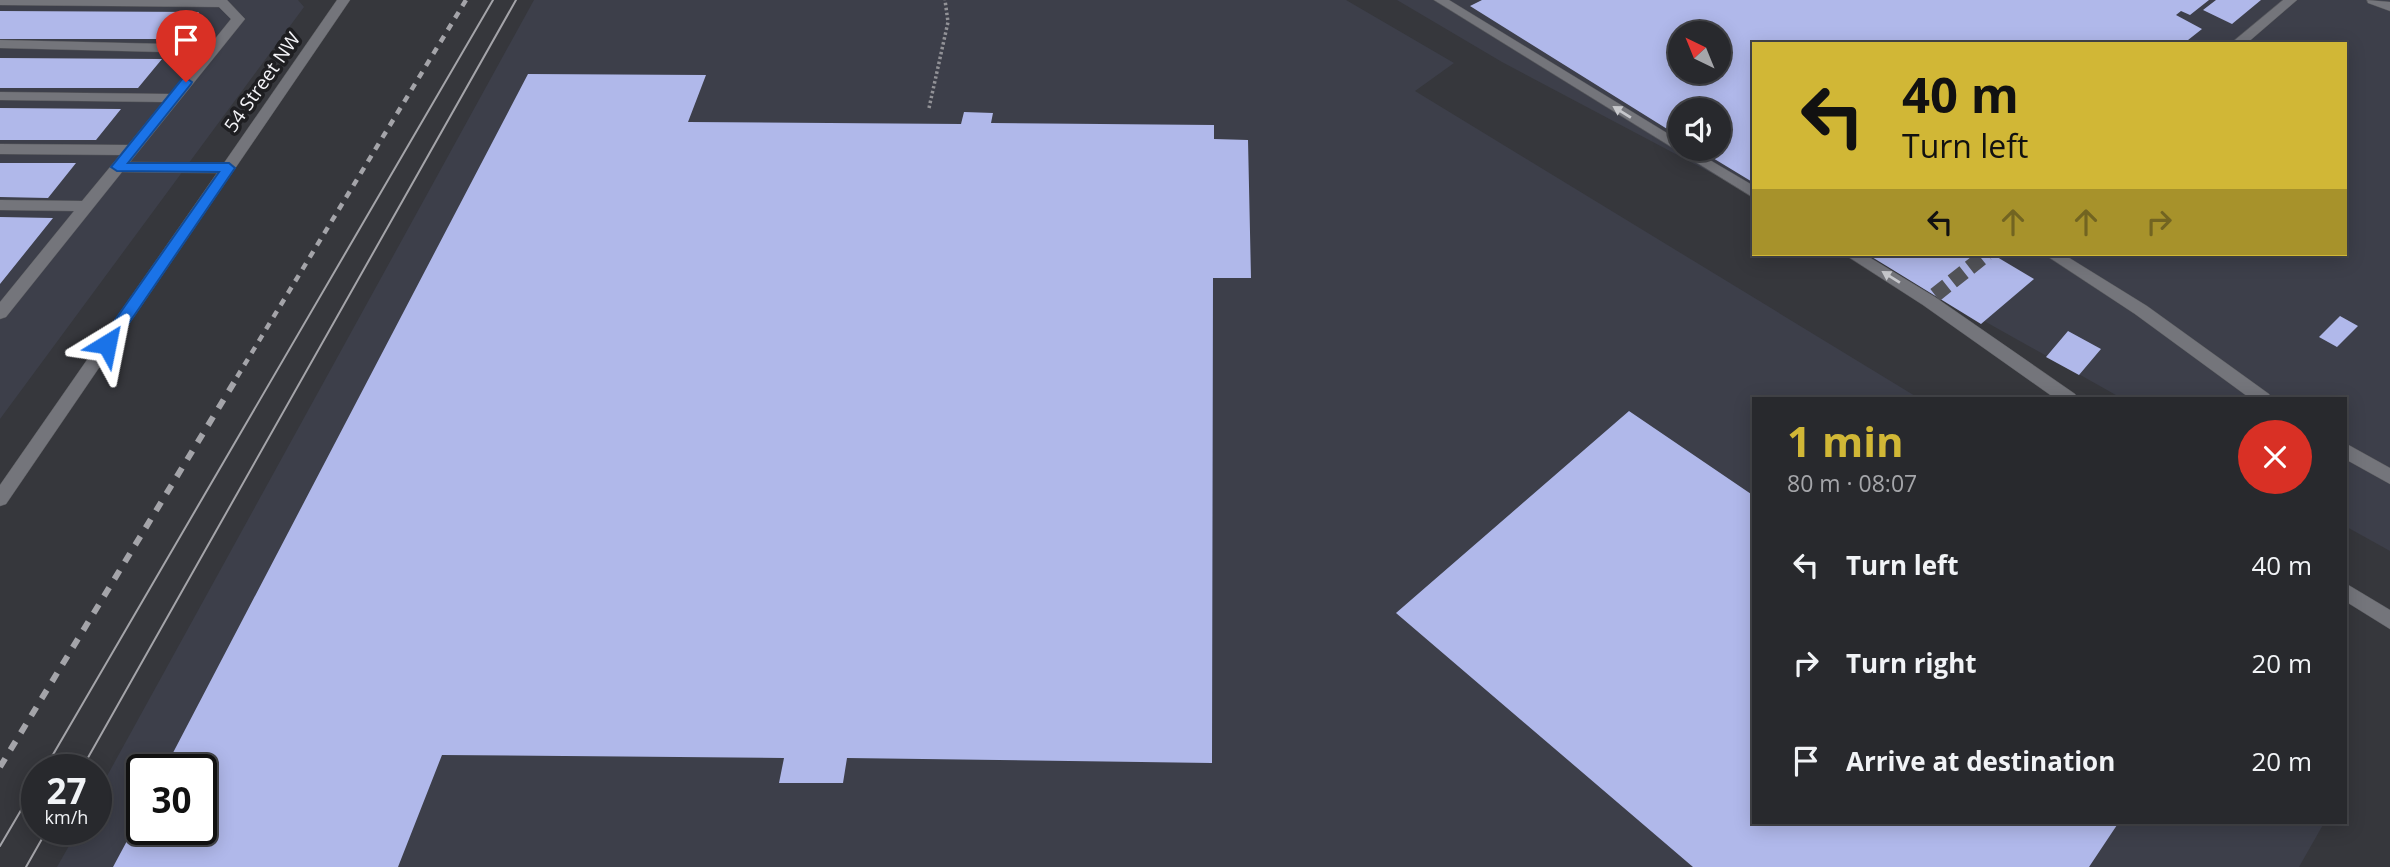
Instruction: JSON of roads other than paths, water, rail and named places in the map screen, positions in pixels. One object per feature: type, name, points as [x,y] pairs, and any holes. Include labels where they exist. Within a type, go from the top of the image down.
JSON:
[{"type":"street","name":"54 Street NW","points":[[0,499],[344,0]]},
{"type":"street","points":[[1440,0],[1668,140]]},
{"type":"street","points":[[2239,42],[2291,0]]},
{"type":"street","points":[[2373,0],[2390,7]]},
{"type":"street","points":[[0,1],[222,3],[238,19],[0,313]]},
{"type":"street","points":[[0,44],[212,49]]},
{"type":"street","points":[[0,96],[173,98]]},
{"type":"street","points":[[0,149],[131,150]]},
{"type":"street","points":[[1702,161],[1752,192]]},
{"type":"street","points":[[117,167],[229,168]]},
{"type":"street","points":[[0,205],[86,206]]},
{"type":"street","points":[[1856,256],[1932,298],[2067,397]]},
{"type":"street","points":[[2055,256],[2141,310],[2260,397]]},
{"type":"street","points":[[2347,451],[2390,477]]},
{"type":"street","points":[[2347,592],[2390,620]]},
{"type":"tunnel","points":[[1935,295],[1984,256]]},
{"type":"tram line","points":[[53,754],[493,0]]},
{"type":"tram line","points":[[90,754],[516,0]]},
{"type":"tram line","points":[[0,846],[21,810]]},
{"type":"tram line","points":[[26,867],[38,845]]},
{"type":"railway","points":[[237,377],[466,0]]},
{"type":"railway","points":[[0,767],[238,376]]}]
